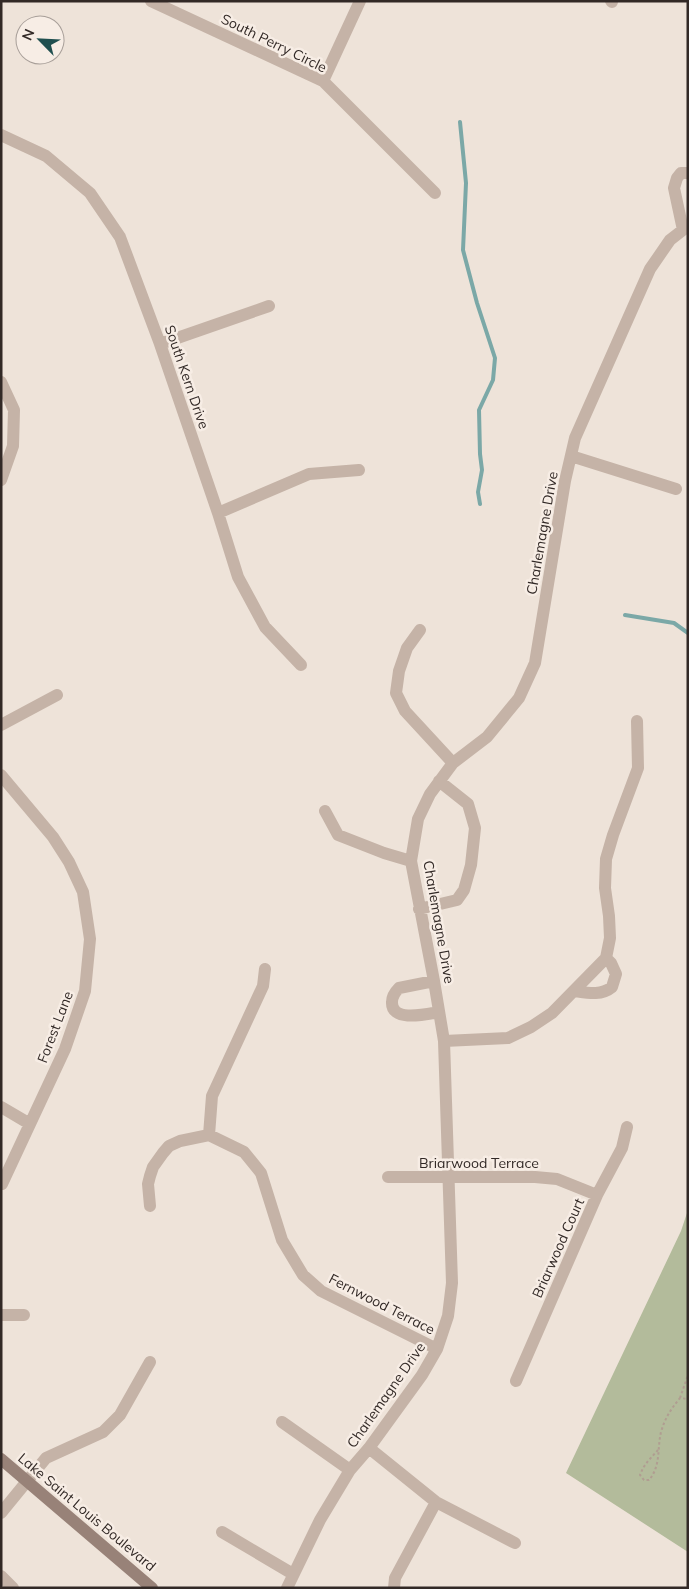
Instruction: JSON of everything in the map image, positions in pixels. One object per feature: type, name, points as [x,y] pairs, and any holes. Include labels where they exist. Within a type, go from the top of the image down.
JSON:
[{"type":"main road","name":"Lake Saint Louis Boulevard","points":[[1,1459],[28,1480],[152,1588]]},
{"type":"street","name":"South Perry Circle","points":[[151,1],[322,81],[435,193]]},
{"type":"street","points":[[322,81],[360,1]]},
{"type":"street","name":"South Kern Drive","points":[[1,135],[46,156],[90,193],[120,237],[160,344],[238,577],[265,627],[301,665]]},
{"type":"street","name":"Charlemagne Drive","points":[[287,1588],[320,1520],[350,1470],[369,1448],[422,1374],[437,1349],[448,1316],[452,1283],[444,1042],[411,861],[418,819],[439,781],[454,763],[487,738],[519,698],[535,663],[565,481],[575,438],[650,269],[670,240],[685,228],[674,188],[677,178],[681,173],[688,173]]},
{"type":"street","points":[[160,344],[269,306]]},
{"type":"street","points":[[1,382],[14,410],[13,446],[1,480]]},
{"type":"street","points":[[571,456],[676,489]]},
{"type":"street","points":[[218,513],[309,474],[360,470]]},
{"type":"street","points":[[420,630],[407,648],[399,671],[396,692],[405,711],[454,763]]},
{"type":"street","points":[[1,725],[57,695]]},
{"type":"street","points":[[444,1042],[508,1038],[531,1027],[545,1018],[575,991],[606,958],[610,938],[605,888],[606,859],[638,768],[637,721]]},
{"type":"street","name":"Forest Lane","points":[[1,775],[53,837],[69,862],[83,892],[90,939],[85,991],[65,1048],[2,1184]]},
{"type":"street","points":[[419,909],[457,900],[464,890],[471,865],[475,828],[472,812],[468,804],[439,781]]},
{"type":"street","points":[[325,812],[338,835],[384,853],[411,861]]},
{"type":"street","points":[[575,991],[601,993],[606,992],[612,987],[616,974],[606,958]]},
{"type":"street","points":[[150,1206],[148,1184],[153,1167],[163,1152],[169,1146],[180,1141],[209,1135],[212,1096],[263,986],[265,969]]},
{"type":"street","points":[[434,981],[399,988],[392,997],[392,1005],[395,1011],[401,1015],[408,1016],[439,1012]]},
{"type":"street","points":[[1,1107],[30,1124]]},
{"type":"street","name":"Briarwood Court","points":[[516,1381],[597,1195],[622,1148],[627,1127]]},
{"type":"street","name":"Fernwood Terrace","points":[[209,1135],[244,1152],[261,1173],[282,1240],[303,1275],[321,1291],[437,1349]]},
{"type":"street","name":"Briarwood Terrace","points":[[388,1177],[535,1177],[557,1180],[597,1195]]},
{"type":"street","points":[[1,1315],[24,1315]]},
{"type":"street","points":[[1,1512],[46,1458],[103,1432],[120,1415],[150,1362]]},
{"type":"street","points":[[282,1422],[350,1470]]},
{"type":"street","points":[[369,1448],[436,1502],[515,1543]]},
{"type":"street","points":[[394,1588],[395,1578],[436,1502]]},
{"type":"street","points":[[222,1532],[293,1574]]},
{"type":"street","points":[[1,1576],[13,1588]]},
{"type":"path","points":[[658,1450],[643,1468],[640,1475],[644,1480],[649,1480],[654,1474],[658,1464],[661,1432],[669,1411],[680,1398],[688,1375]]},
{"type":"path","points":[[680,1398],[688,1400]]},
{"type":"green space","points":[[688,1210],[688,1552],[566,1473],[681,1231]]},
{"type":"waterway","points":[[460,122],[466,183],[463,250],[477,303],[495,358],[493,380],[479,410],[482,470],[478,492],[480,504]]},
{"type":"waterway","points":[[625,615],[674,623],[688,633]]}]
